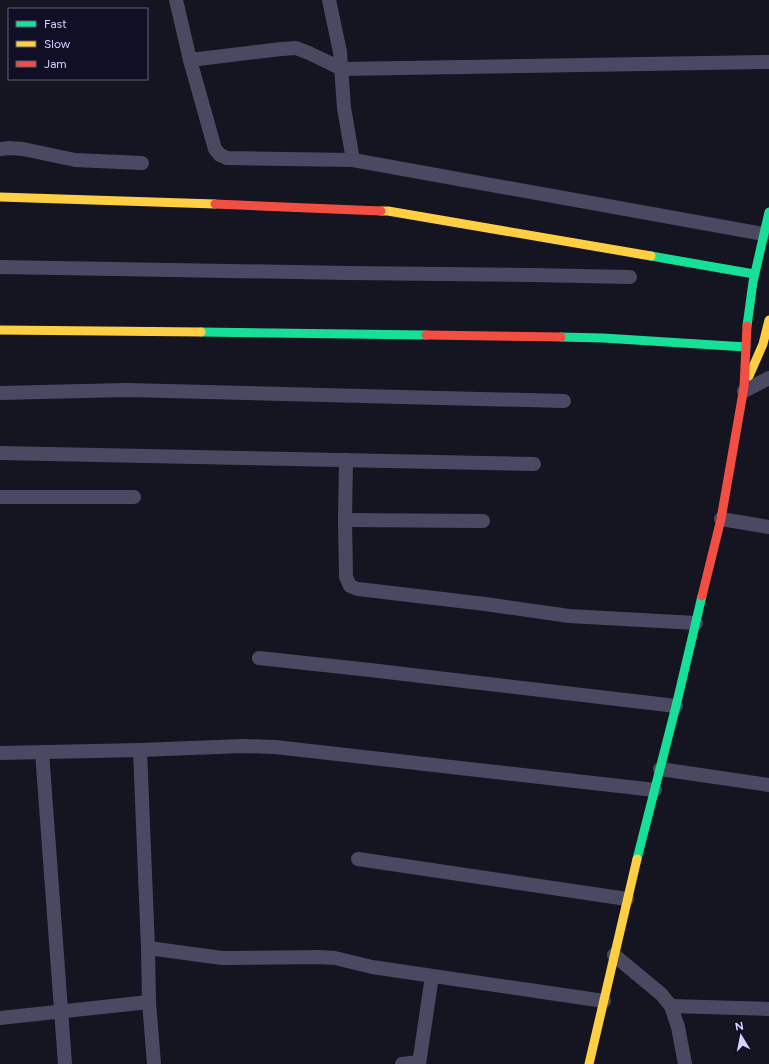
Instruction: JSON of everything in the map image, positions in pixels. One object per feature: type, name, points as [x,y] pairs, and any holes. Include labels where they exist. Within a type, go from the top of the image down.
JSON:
[{"type":"street","points":[[176,0],[190,60],[215,149],[220,155],[227,158],[353,160],[764,234]]},
{"type":"street","points":[[329,0],[340,52],[344,108],[353,160]]},
{"type":"street","points":[[190,60],[296,48],[309,52],[342,69],[769,62]]},
{"type":"street","points":[[0,150],[10,148],[23,149],[75,160],[142,163]]},
{"type":"street","points":[[0,197],[307,207],[382,211],[754,274]]},
{"type":"street","points":[[589,1064],[627,899],[676,706],[721,519],[744,389],[746,333],[754,274],[769,212]]},
{"type":"street","points":[[0,267],[630,277]]},
{"type":"street","points":[[744,389],[763,344],[769,320]]},
{"type":"street","points":[[0,330],[350,333],[603,338],[746,347]]},
{"type":"street","points":[[744,389],[769,378]]},
{"type":"street","points":[[0,393],[126,390],[564,400]]},
{"type":"street","points":[[0,452],[534,464]]},
{"type":"street","points":[[346,460],[346,577],[350,586],[358,589],[477,603],[569,616],[696,623]]},
{"type":"street","points":[[0,497],[134,497]]},
{"type":"street","points":[[721,519],[769,527]]},
{"type":"street","points":[[345,520],[483,521]]},
{"type":"street","points":[[259,658],[676,706]]},
{"type":"street","points":[[0,754],[243,746],[274,747],[655,790]]},
{"type":"street","points":[[140,750],[149,1002],[154,1064]]},
{"type":"street","points":[[42,752],[64,1064]]},
{"type":"street","points":[[660,769],[769,784]]},
{"type":"street","points":[[358,859],[627,899]]},
{"type":"street","points":[[148,948],[222,958],[327,957],[372,967],[604,1001]]},
{"type":"street","points":[[614,955],[661,994],[671,1006],[678,1027],[685,1064]]},
{"type":"street","points":[[402,1064],[419,1063],[432,976]]},
{"type":"street","points":[[0,1018],[149,1002]]},
{"type":"street","points":[[671,1006],[769,1009]]},
{"type":"traffic: fast","points":[[747,326],[753,282],[769,212]]},
{"type":"traffic: fast","points":[[651,256],[754,274]]},
{"type":"traffic: fast","points":[[201,332],[426,335]]},
{"type":"traffic: fast","points":[[561,337],[603,338],[746,347]]},
{"type":"traffic: fast","points":[[637,859],[702,596]]},
{"type":"traffic: slow","points":[[0,197],[215,204]]},
{"type":"traffic: slow","points":[[381,211],[651,256]]},
{"type":"traffic: slow","points":[[749,376],[763,344],[769,320]]},
{"type":"traffic: slow","points":[[0,330],[201,332]]},
{"type":"traffic: slow","points":[[589,1064],[637,859]]},
{"type":"traffic: jam","points":[[215,204],[381,211]]},
{"type":"traffic: jam","points":[[702,596],[721,519],[744,387],[747,326]]},
{"type":"traffic: jam","points":[[426,335],[561,337]]}]
